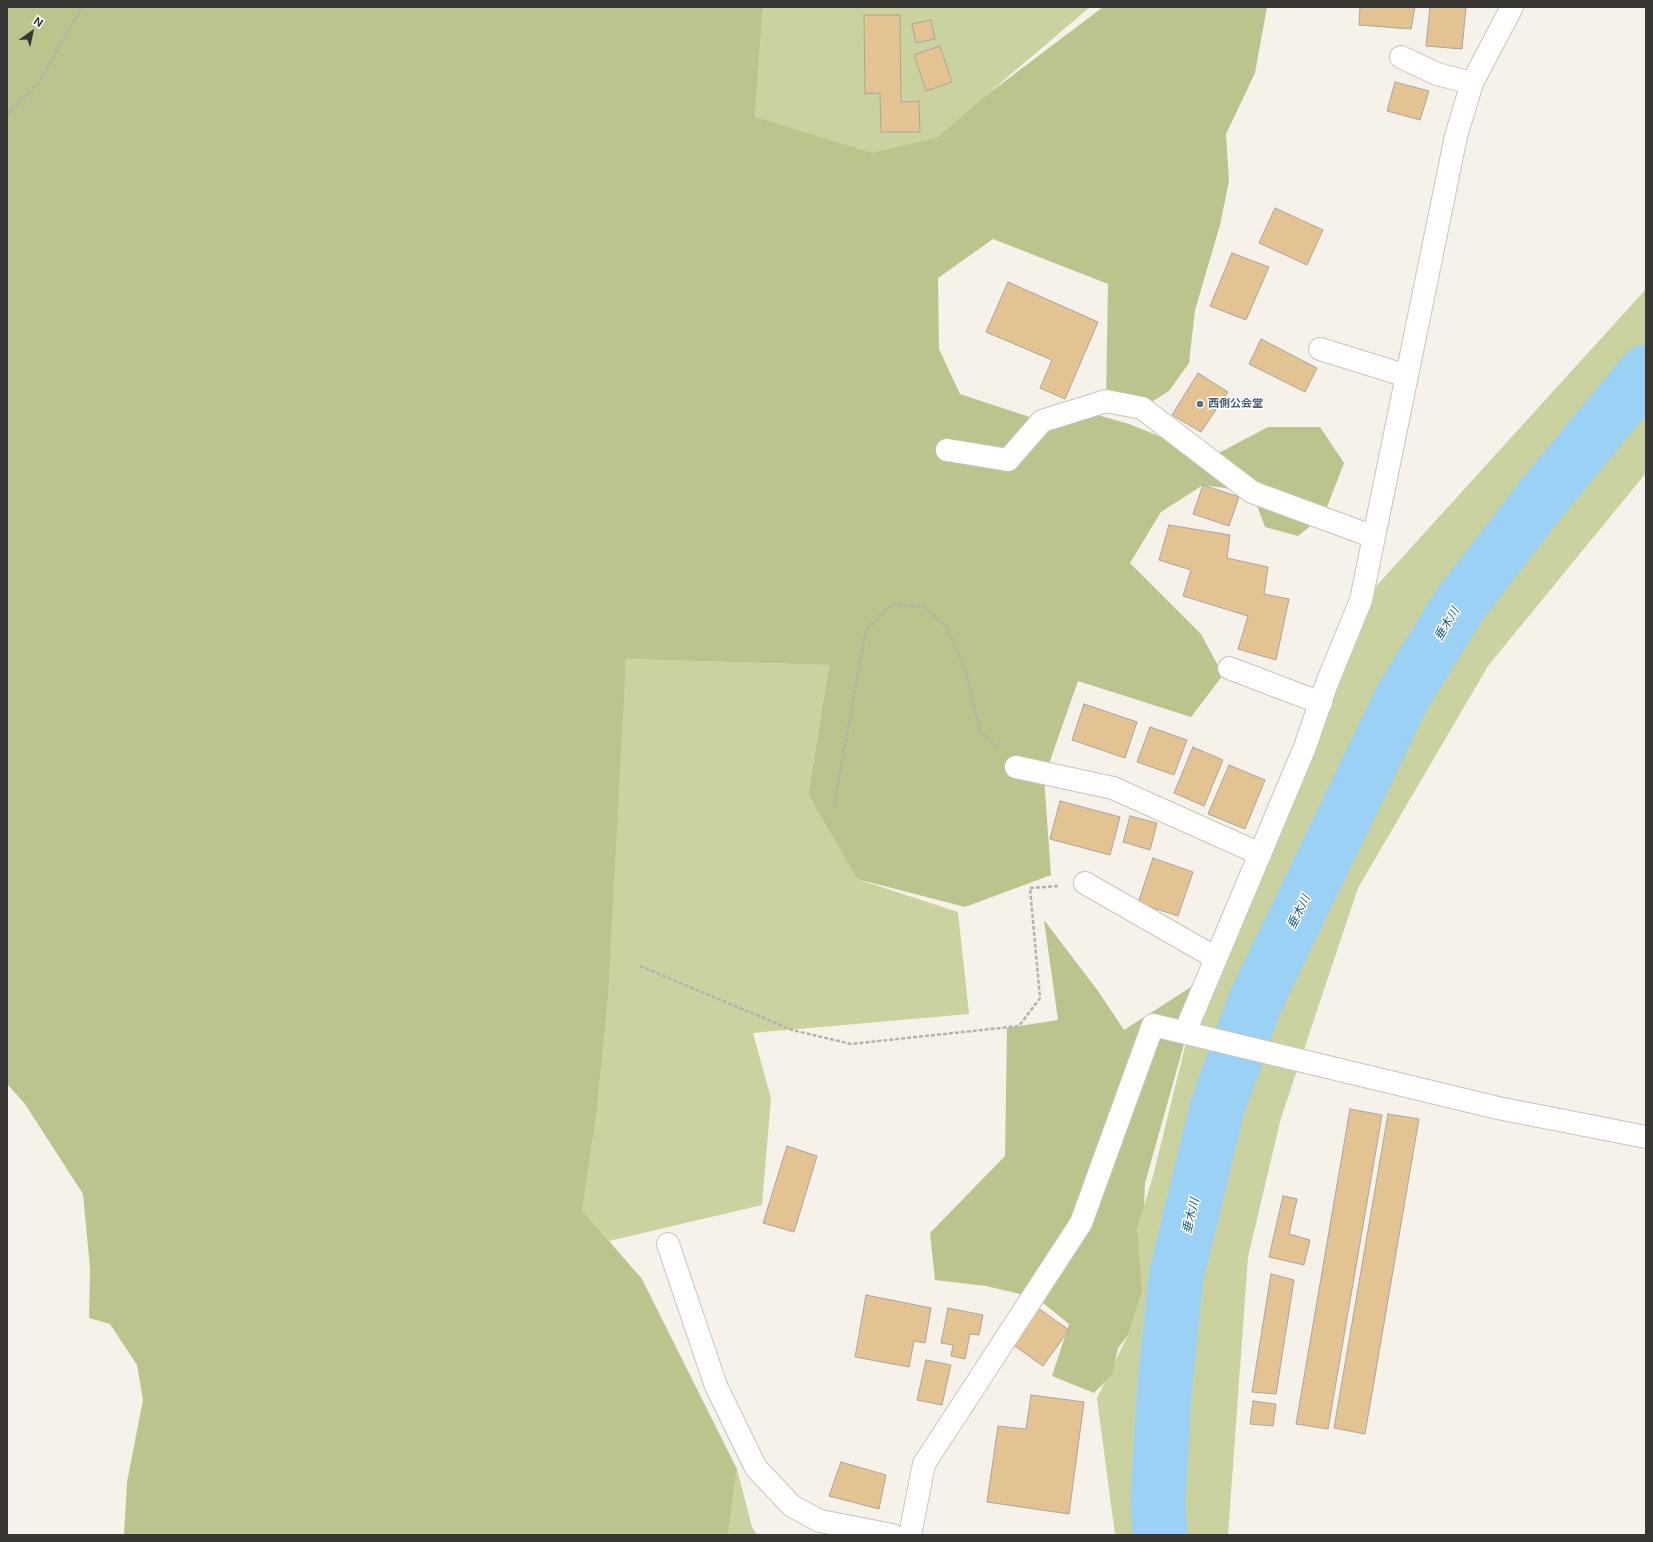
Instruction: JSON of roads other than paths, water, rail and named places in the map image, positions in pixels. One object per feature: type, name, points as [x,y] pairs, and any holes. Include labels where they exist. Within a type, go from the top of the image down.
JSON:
[{"type":"street","points":[[1185,1032],[1305,746],[1361,600],[1456,136],[1472,84],[1512,7]]},
{"type":"street","points":[[1401,57],[1437,74],[1472,84]]},
{"type":"street","points":[[1320,349],[1407,376]]},
{"type":"street","points":[[947,450],[1008,460],[1042,421],[1106,401],[1142,408],[1252,492],[1374,537]]},
{"type":"street","points":[[1229,668],[1321,703]]},
{"type":"street","points":[[1016,767],[1113,788],[1260,854]]},
{"type":"street","points":[[1085,883],[1216,958]]},
{"type":"street","points":[[910,1535],[924,1464],[1081,1223],[1153,1025],[1498,1108],[1646,1137]]},
{"type":"street","points":[[668,1244],[716,1386],[756,1468],[792,1506],[820,1521],[892,1535]]},
{"type":"waterway","name":"垂木川","points":[[1160,1535],[1158,1502],[1164,1395],[1176,1277],[1217,1108],[1255,1002],[1403,696],[1460,604],[1545,494],[1646,372]]},
{"type":"place","name":"西側公会堂","points":[[1200,404]]}]
